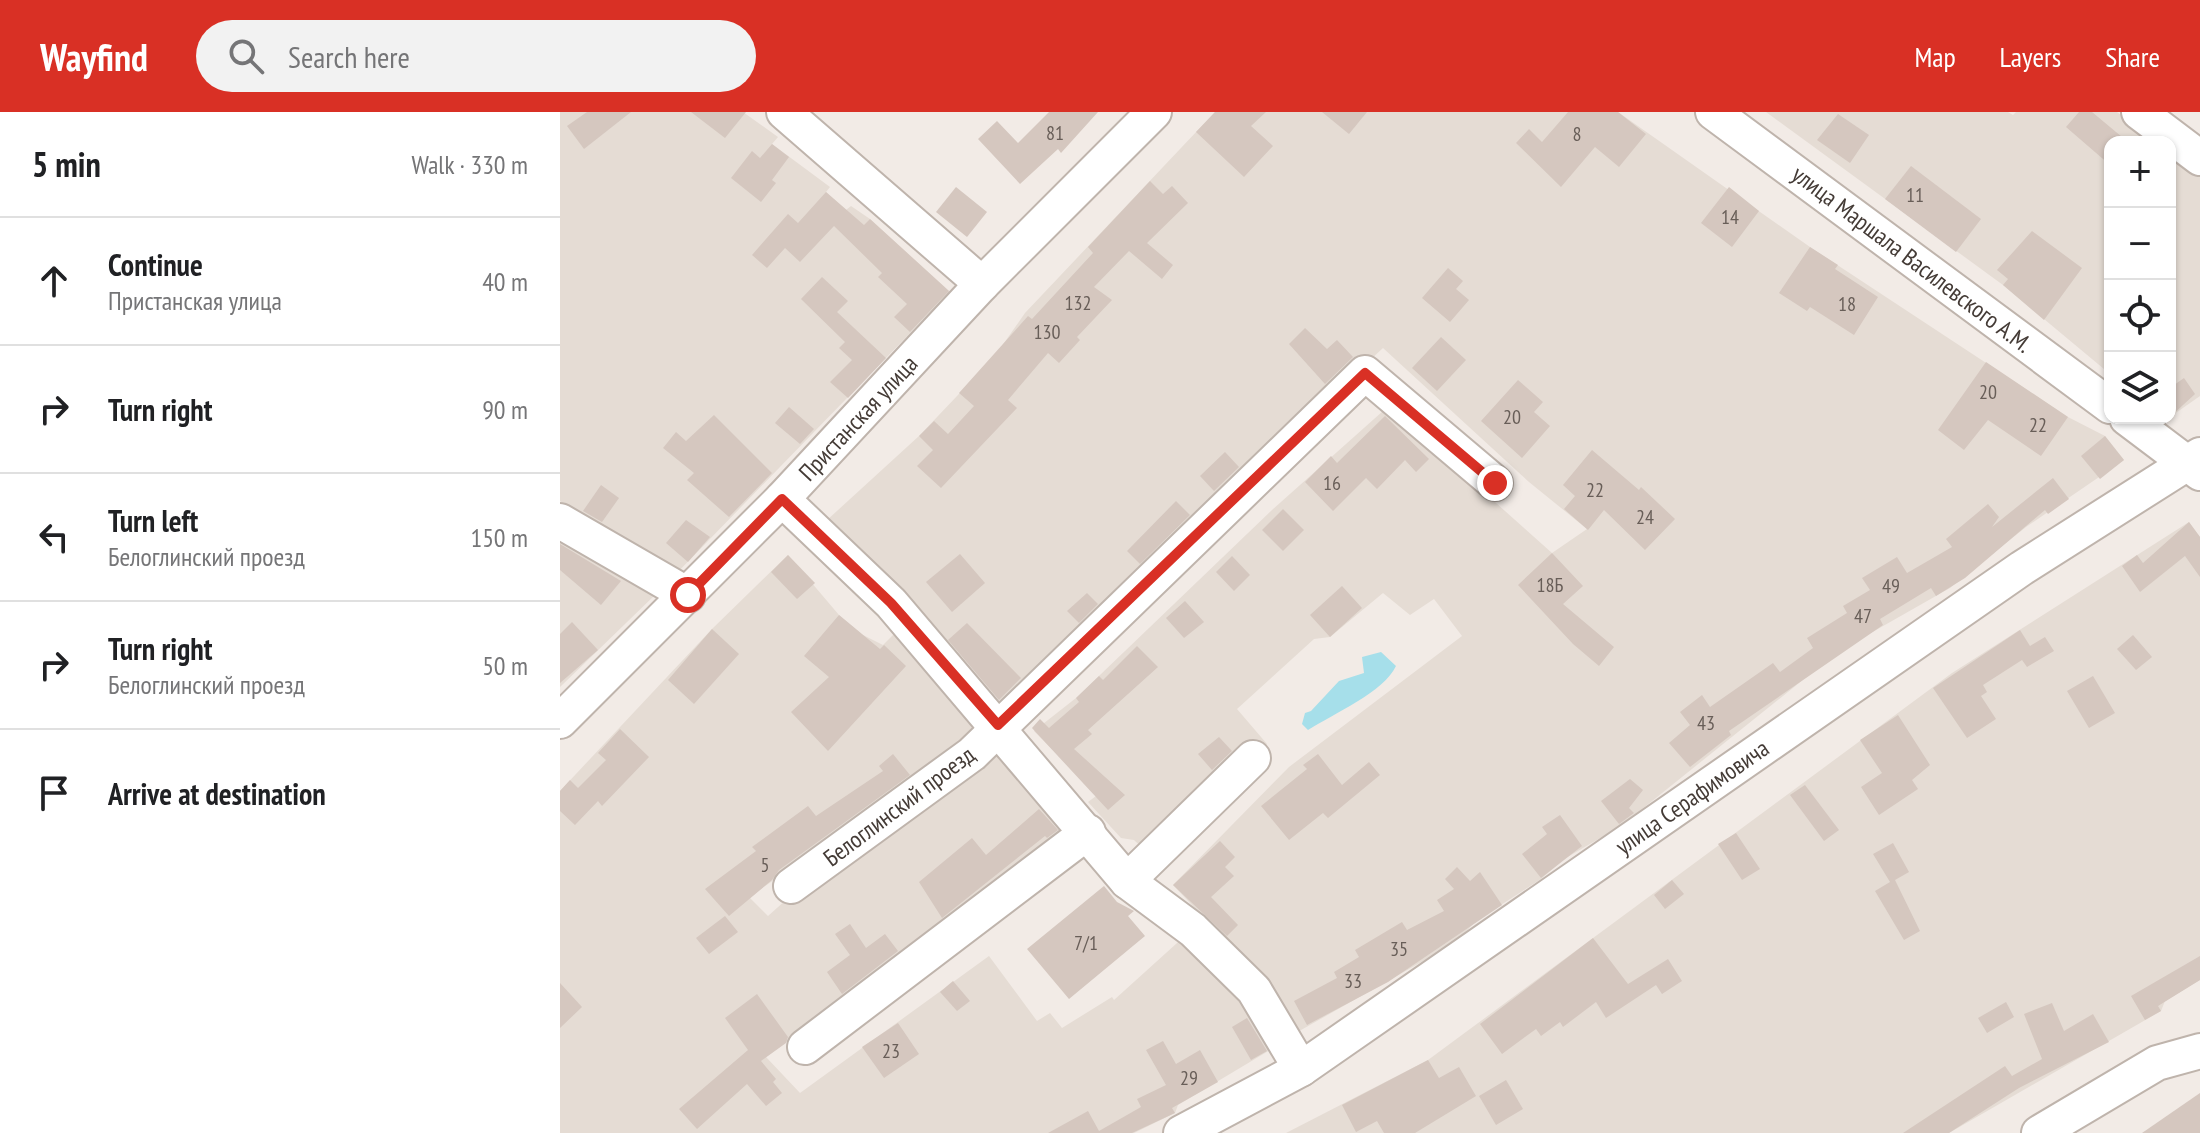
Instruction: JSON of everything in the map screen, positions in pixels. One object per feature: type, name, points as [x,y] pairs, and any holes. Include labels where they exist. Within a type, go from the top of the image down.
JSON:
[{"type":"street","points":[[784,112],[982,284]]},
{"type":"street","name":"Пристанская улица","points":[[560,721],[782,499],[982,284],[1154,112]]},
{"type":"street","name":"улица Маршала Василевского А.М.","points":[[1713,112],[2104,402]]},
{"type":"street","points":[[2139,112],[2200,158]]},
{"type":"street","name":"Белоглинский проезд","points":[[791,886],[972,754],[998,725],[1365,373],[1495,483]]},
{"type":"street","points":[[2136,424],[2196,464]]},
{"type":"street","name":"улица Серафимовича","points":[[1181,1133],[1301,1069],[2022,568],[2196,464]]},
{"type":"street","points":[[782,499],[891,603],[998,725],[1127,881],[1193,930],[1254,990],[1301,1069]]},
{"type":"street","points":[[560,521],[688,595]]},
{"type":"street","points":[[1127,881],[1253,758]]},
{"type":"street","points":[[805,1047],[1088,832]]},
{"type":"street","points":[[2039,1133],[2157,1063],[2200,1051]]},
{"type":"shaded area","points":[[560,112],[743,112],[778,137],[772,144],[830,187],[826,192],[846,210],[851,206],[870,219],[950,292],[673,577],[579,517],[560,501]]},
{"type":"shaded area","points":[[1215,112],[1618,112],[1810,247],[2068,417],[2105,436],[2124,460],[2026,527],[1950,588],[1862,638],[1804,679],[1621,826],[1564,859],[1541,879],[1476,921],[1455,943],[1294,1034],[1224,939],[1173,885],[1289,767],[1462,636],[1434,599],[1410,615],[1383,593],[1330,637],[1314,639],[1237,709],[1267,744],[1220,783],[1152,857],[1134,840],[1121,838],[1088,802],[1096,796],[1090,788],[1034,731],[1076,698],[1272,510],[1383,411],[1433,454],[1449,461],[1552,553],[1587,529],[1529,482],[1383,348],[1001,703],[826,521],[919,436],[995,356],[1025,313]]},
{"type":"shaded area","points":[[1766,112],[2008,112],[2013,115],[2016,112],[2117,112],[2148,136],[2104,136],[2104,369],[2003,285]]},
{"type":"shaded area","points":[[2176,158],[2200,175],[2200,396],[2176,413]]},
{"type":"shaded area","points":[[2189,522],[2200,537],[2200,980],[2165,1001],[2161,1011],[1949,1133],[1286,1133],[1428,1060],[1952,673]]},
{"type":"shaded area","points":[[560,533],[658,592],[560,687]]},
{"type":"shaded area","points":[[788,555],[839,615],[863,635],[883,645],[895,633],[976,730],[877,808],[750,898],[768,916],[796,891],[994,748],[1075,830],[766,1057],[800,1093],[989,956],[1037,1021],[1050,1013],[1062,1028],[1112,997],[1114,1000],[1187,934],[1251,1016],[1270,1050],[1178,1105],[1175,1113],[1134,1133],[560,1133],[560,791],[712,629]]},
{"type":"water","points":[[1381,652],[1396,666],[1381,685],[1308,730],[1302,724],[1305,713],[1311,711],[1339,681],[1364,673],[1362,657]]},
{"type":"building","points":[[587,112],[631,112],[584,149],[567,126]]},
{"type":"building","points":[[691,112],[746,112],[725,138]]},
{"type":"building","points":[[1049,112],[1098,112],[1061,153],[1058,149],[1020,184],[978,139],[997,121],[1018,143]]},
{"type":"building","points":[[1215,112],[1266,112],[1251,126],[1273,146],[1244,177],[1196,132]]},
{"type":"building","points":[[1322,112],[1367,112],[1349,134]]},
{"type":"building","points":[[1568,112],[1618,112],[1646,134],[1619,167],[1595,147],[1561,187],[1516,143],[1529,129],[1542,142]]},
{"type":"building","points":[[2079,112],[2092,112],[2121,136],[2104,136],[2104,160],[2066,127]]},
{"type":"building","points":[[1838,114],[1869,135],[1850,163],[1817,140]]},
{"type":"building","points":[[772,144],[789,157],[772,180],[776,183],[761,202],[731,178],[752,151],[760,158]]},
{"type":"building","points":[[1911,166],[1981,219],[1956,252],[1885,199]]},
{"type":"building","points":[[1150,181],[1163,194],[1172,186],[1188,203],[1147,243],[1173,265],[1162,279],[1129,251],[1094,287],[1112,300],[1077,337],[1080,340],[1059,363],[1048,353],[1008,400],[1017,408],[941,488],[917,466],[933,450],[919,436],[934,421],[948,434],[974,406],[959,393],[1028,316],[1032,319],[1093,253],[1088,247]]},
{"type":"building","points":[[956,187],[987,212],[967,237],[936,212]]},
{"type":"building","points":[[1729,187],[1759,211],[1732,247],[1701,223]]},
{"type":"building","points":[[826,192],[864,225],[870,219],[949,291],[910,332],[894,317],[907,304],[878,277],[882,273],[834,226],[800,262],[785,248],[767,268],[752,255],[788,214],[798,223]]},
{"type":"building","points":[[2032,231],[2082,268],[2044,320],[2003,285],[2008,279],[1997,270]]},
{"type":"building","points":[[1810,247],[1838,265],[1835,269],[1878,297],[1854,335],[1810,307],[1807,311],[1779,293]]},
{"type":"building","points":[[1448,268],[1463,281],[1456,289],[1469,300],[1450,322],[1422,298]]},
{"type":"building","points":[[822,277],[848,301],[837,312],[886,358],[848,398],[830,382],[852,360],[839,348],[845,342],[801,299]]},
{"type":"building","points":[[1305,328],[1327,349],[1337,340],[1353,357],[1325,384],[1289,344]]},
{"type":"building","points":[[1441,337],[1466,360],[1437,391],[1412,368]]},
{"type":"building","points":[[1986,362],[2068,417],[2041,456],[1988,420],[1964,450],[1938,430]]},
{"type":"building","points":[[2184,378],[2195,394],[2176,411],[2176,384]]},
{"type":"building","points":[[1518,380],[1543,402],[1534,412],[1550,426],[1522,458],[1481,421]]},
{"type":"building","points":[[789,407],[814,429],[800,444],[775,423]]},
{"type":"building","points":[[714,415],[772,473],[729,517],[687,480],[694,473],[663,448],[676,432],[686,441]]},
{"type":"building","points":[[1385,416],[1429,459],[1416,472],[1405,460],[1377,489],[1366,478],[1333,511],[1305,482],[1331,456],[1337,463]]},
{"type":"building","points":[[2105,436],[2124,460],[2100,479],[2081,456]]},
{"type":"building","points":[[1592,450],[1639,490],[1641,487],[1675,519],[1645,550],[1604,510],[1588,530],[1564,509],[1575,496],[1563,485]]},
{"type":"building","points":[[1225,452],[1239,467],[1214,491],[1200,476]]},
{"type":"building","points":[[2053,478],[2069,499],[2048,514],[2045,510],[1965,578],[1936,596],[1931,588],[1880,619],[1883,625],[1729,731],[1731,735],[1690,767],[1669,743],[1690,725],[1680,712],[1702,695],[1710,707],[1773,663],[1780,672],[1813,648],[1807,638],[1847,613],[1843,606],[1870,590],[1862,578],[1897,557],[1907,573],[1952,547],[1946,539],[1988,504],[1999,517],[1992,527]]},
{"type":"building","points":[[601,485],[619,498],[602,522],[583,511]]},
{"type":"building","points":[[1176,501],[1190,515],[1140,564],[1127,551]]},
{"type":"building","points":[[1283,509],[1304,530],[1283,551],[1262,530]]},
{"type":"building","points":[[686,520],[710,537],[688,562],[666,543]]},
{"type":"building","points":[[2189,522],[2200,537],[2200,577],[2185,556],[2140,592],[2122,566],[2137,555],[2143,563]]},
{"type":"building","points":[[560,544],[621,581],[601,605],[560,570]]},
{"type":"building","points":[[1552,553],[1583,586],[1563,604],[1614,647],[1599,666],[1573,644],[1518,585]]},
{"type":"building","points":[[960,554],[985,583],[952,612],[926,582]]},
{"type":"building","points":[[788,555],[815,583],[797,599],[771,572]]},
{"type":"building","points":[[1232,556],[1250,575],[1234,591],[1216,572]]},
{"type":"building","points":[[1342,586],[1362,608],[1330,637],[1310,615]]},
{"type":"building","points":[[1087,593],[1098,604],[1079,623],[1067,611]]},
{"type":"building","points":[[1185,601],[1204,622],[1184,638],[1166,618]]},
{"type":"building","points":[[839,615],[880,649],[884,645],[906,666],[828,751],[791,712],[829,677],[804,656]]},
{"type":"building","points":[[572,622],[598,650],[560,683],[560,634]]},
{"type":"building","points":[[967,623],[1021,678],[999,700],[948,640]]},
{"type":"building","points":[[712,629],[739,654],[694,704],[668,680]]},
{"type":"building","points":[[2020,630],[2030,646],[2045,637],[2054,651],[2027,667],[2022,660],[1983,685],[1987,692],[1981,696],[1996,719],[1967,738],[1933,688]]},
{"type":"building","points":[[2133,635],[2152,657],[2136,670],[2117,649]]},
{"type":"building","points":[[1137,646],[1158,667],[1088,730],[1092,734],[1074,749],[1125,795],[1108,810],[1032,728],[1040,719],[1049,728],[1079,702],[1076,698],[1099,676],[1103,680]]},
{"type":"building","points":[[2093,676],[2115,713],[2089,728],[2067,691]]},
{"type":"building","points":[[1898,715],[1930,765],[1912,780],[1918,789],[1879,815],[1861,787],[1882,773],[1860,740]]},
{"type":"building","points":[[620,729],[649,757],[602,806],[598,801],[575,825],[560,811],[560,791],[570,780],[578,788],[606,760],[598,753]]},
{"type":"building","points":[[1219,737],[1232,751],[1212,770],[1198,754]]},
{"type":"building","points":[[893,754],[910,775],[779,870],[772,880],[729,916],[705,889],[756,851],[752,847],[808,806],[816,816],[883,771],[879,766]]},
{"type":"building","points":[[1318,754],[1342,785],[1369,762],[1380,775],[1328,818],[1323,813],[1289,840],[1261,806],[1307,769],[1303,765]]},
{"type":"building","points":[[1630,779],[1643,790],[1629,808],[1634,813],[1619,824],[1601,801]]},
{"type":"building","points":[[1805,785],[1839,830],[1824,841],[1790,795]]},
{"type":"building","points":[[1039,809],[1058,830],[1047,838],[1045,836],[942,918],[919,882],[972,838],[986,855]]},
{"type":"building","points":[[1560,815],[1582,846],[1541,878],[1522,854],[1547,834],[1542,827]]},
{"type":"building","points":[[1736,833],[1760,869],[1742,880],[1718,844]]},
{"type":"building","points":[[1220,841],[1235,857],[1225,867],[1234,876],[1211,897],[1238,925],[1227,936],[1173,885]]},
{"type":"building","points":[[1893,843],[1909,872],[1895,880],[1920,931],[1904,940],[1875,891],[1890,882],[1873,854]]},
{"type":"building","points":[[1457,867],[1470,881],[1480,872],[1502,905],[1388,982],[1307,1025],[1294,1001],[1337,978],[1334,972],[1359,957],[1355,950],[1402,922],[1407,930],[1444,911],[1437,900],[1454,889],[1445,879]]},
{"type":"building","points":[[1672,880],[1684,894],[1665,909],[1654,895]]},
{"type":"building","points":[[1104,886],[1117,902],[1134,911],[1128,916],[1145,936],[1069,999],[1027,949]]},
{"type":"building","points":[[725,916],[738,932],[709,954],[696,938]]},
{"type":"building","points":[[850,924],[866,948],[885,934],[898,951],[842,994],[827,972],[850,955],[835,934]]},
{"type":"building","points":[[1593,938],[1628,984],[1668,959],[1682,981],[1662,994],[1656,985],[1606,1018],[1596,1002],[1563,1027],[1560,1022],[1541,1036],[1536,1029],[1502,1054],[1480,1024]]},
{"type":"building","points":[[2200,956],[2200,980],[2158,1006],[2161,1011],[2145,1020],[2131,996]]},
{"type":"building","points":[[953,981],[970,1001],[957,1011],[940,992]]},
{"type":"building","points":[[560,983],[582,1007],[560,1028]]},
{"type":"building","points":[[757,994],[788,1037],[786,1043],[761,1061],[776,1079],[773,1082],[782,1093],[766,1106],[747,1084],[697,1129],[679,1109],[748,1050],[725,1018]]},
{"type":"building","points":[[2006,1002],[2014,1017],[1987,1033],[1978,1018]]},
{"type":"building","points":[[2052,1003],[2064,1031],[2093,1014],[2109,1042],[2019,1088],[1949,1133],[1903,1133],[2005,1066],[2012,1076],[2042,1059],[2024,1014]]},
{"type":"building","points":[[1247,1018],[1267,1051],[1251,1060],[1232,1027]]},
{"type":"building","points":[[898,1023],[919,1054],[884,1078],[862,1047]]},
{"type":"building","points":[[1163,1041],[1176,1064],[1200,1050],[1218,1082],[1172,1108],[1175,1113],[1132,1133],[1048,1133],[1088,1111],[1099,1131],[1141,1107],[1137,1099],[1166,1085],[1146,1050]]},
{"type":"building","points":[[1428,1060],[1439,1078],[1459,1067],[1476,1096],[1415,1133],[1384,1133],[1377,1121],[1356,1132],[1342,1105]]},
{"type":"building","points":[[1506,1080],[1523,1109],[1496,1125],[1479,1096]]},
{"type":"building","points":[[2200,1093],[2200,1133],[2142,1133]]},
{"type":"route","points":[[688,595],[782,499],[891,603],[998,725],[1365,373],[1495,483]]}]
